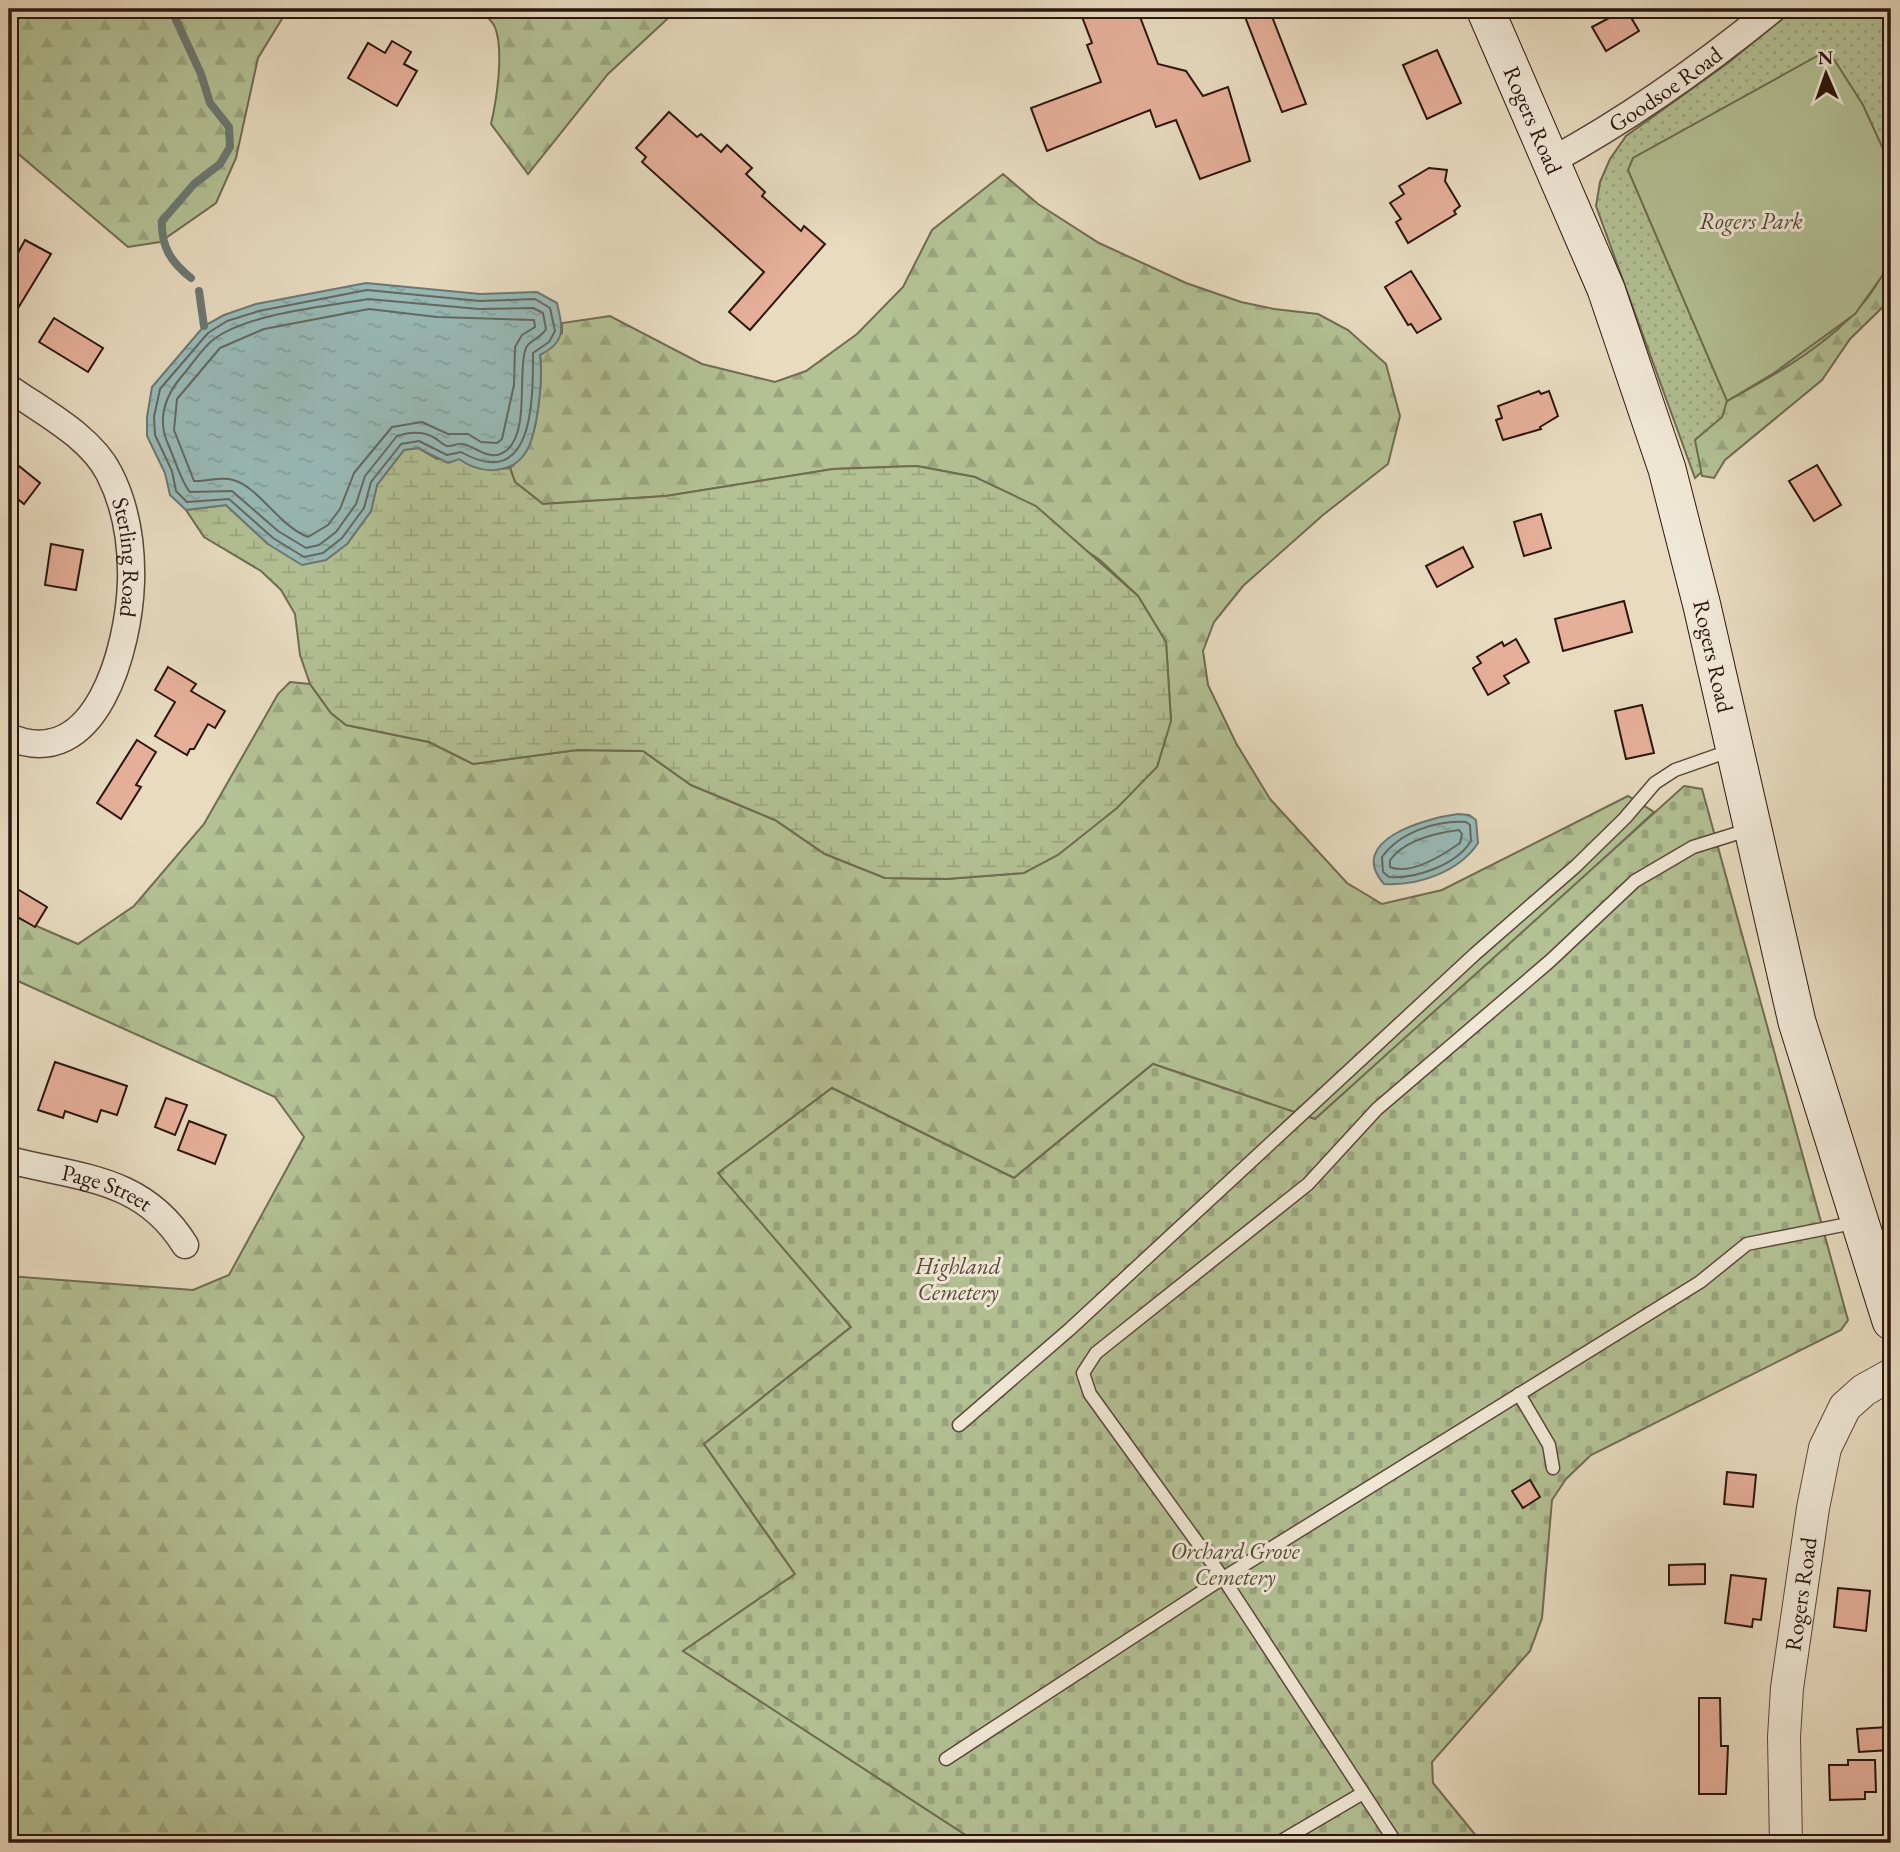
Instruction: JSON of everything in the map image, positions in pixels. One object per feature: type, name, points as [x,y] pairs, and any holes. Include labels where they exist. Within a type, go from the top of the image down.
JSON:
[{"type":"main road","name":"Rogers Road","points":[[1485,9],[1606,289],[1667,469],[1702,606],[1797,1022],[1873,1238],[1891,1321]]},
{"type":"street","name":"Goodsoe Road","points":[[1551,160],[1594,138],[1705,63],[1773,9]]},
{"type":"street","name":"Sterling Road","points":[[9,388],[96,453],[116,488],[129,541],[131,581],[127,625],[107,687],[91,716],[79,729],[57,742],[22,743],[9,737]]},
{"type":"street","name":"Page Street","points":[[9,1160],[109,1184],[138,1196],[162,1212],[184,1245]]},
{"type":"street","name":"Rogers Road","points":[[1786,1843],[1784,1737],[1787,1688],[1812,1508],[1825,1448],[1845,1407],[1864,1390],[1891,1375]]},
{"type":"lane","points":[[959,1425],[1070,1329],[1475,954],[1557,884],[1625,818],[1655,783],[1675,770],[1733,750]]},
{"type":"lane","points":[[1396,1843],[1223,1578],[1090,1394],[1083,1373],[1088,1363],[1111,1341],[1308,1184],[1377,1109],[1550,961],[1635,881],[1693,847],[1751,829]]},
{"type":"lane","points":[[946,1759],[1223,1578],[1700,1282],[1747,1244],[1873,1238]]},
{"type":"lane","points":[[1519,1394],[1549,1445],[1553,1468]]},
{"type":"lane","points":[[1278,1843],[1363,1793]]},
{"type":"green space","points":[[9,9],[288,9],[258,58],[236,158],[216,203],[160,242],[128,247],[9,146]]},
{"type":"green space","points":[[480,9],[678,9],[608,74],[528,174],[491,124],[497,88],[498,37],[495,27]]},
{"type":"green space","name":"Rogers Park","points":[[1794,9],[1891,9],[1891,274],[1838,350],[1695,478],[1596,206],[1600,182],[1610,159],[1626,136],[1728,63]]},
{"type":"green space","name":"Rogers Park","points":[[1828,50],[1863,105],[1889,162],[1889,259],[1882,276],[1855,314],[1774,373],[1727,401],[1628,170],[1633,158]]},
{"type":"green space","points":[[1003,174],[1038,204],[1099,243],[1186,283],[1241,302],[1318,314],[1348,330],[1386,364],[1400,416],[1388,464],[1323,515],[1243,586],[1214,622],[1203,651],[1208,685],[1236,743],[1270,799],[1347,883],[1382,904],[1442,890],[1628,796],[1654,812],[1502,953],[1315,1119],[1153,1064],[1014,1178],[832,1088],[719,1173],[851,1327],[704,1444],[795,1574],[684,1651],[978,1843],[9,1843],[9,1276],[193,1290],[229,1275],[304,1137],[275,1097],[9,977],[9,914],[78,944],[134,906],[204,824],[278,694],[290,682],[310,684],[331,713],[346,725],[429,742],[473,764],[577,750],[643,751],[691,785],[775,820],[825,854],[885,878],[946,879],[1024,873],[1157,767],[1171,720],[1166,642],[1138,596],[1100,560],[975,477],[917,466],[833,469],[666,496],[543,504],[515,482],[510,468],[530,444],[538,405],[540,354],[562,333],[562,323],[610,316],[702,364],[775,382],[806,371],[857,334],[903,287],[932,230]]},
{"type":"green space","points":[[1891,250],[1891,299],[1850,339],[1822,380],[1725,460],[1714,478],[1702,476],[1695,440],[1722,417],[1727,401],[1801,358],[1848,320],[1867,299],[1882,275]]},
{"type":"green space","points":[[418,448],[437,459],[459,459],[490,470],[510,468],[515,482],[543,504],[666,496],[833,469],[917,466],[975,477],[1036,506],[1138,596],[1166,642],[1171,721],[1157,767],[1117,808],[1058,855],[1024,873],[946,879],[885,878],[825,854],[775,820],[691,785],[643,751],[577,750],[473,764],[429,742],[346,725],[331,713],[310,684],[300,655],[295,614],[281,590],[261,571],[204,537],[186,510],[226,505],[268,544],[347,544],[371,511],[377,485],[404,450]]},
{"type":"green space","name":"Orchard Grove Cemetery","points":[[1684,786],[1702,789],[1848,1320],[1841,1330],[1591,1455],[1566,1479],[1552,1500],[1542,1618],[1530,1651],[1432,1762],[1433,1783],[1482,1843],[978,1843],[683,1651],[795,1574],[704,1444],[851,1327],[718,1173],[832,1088],[1014,1178],[1153,1064],[1315,1119]]},
{"type":"water","points":[[366,283],[480,294],[537,292],[557,303],[561,320],[560,334],[554,345],[540,355],[541,378],[536,422],[523,456],[510,466],[490,470],[476,468],[459,459],[448,463],[418,448],[404,450],[377,485],[371,511],[347,544],[326,560],[302,565],[268,544],[226,505],[186,510],[170,495],[165,473],[147,436],[152,387],[204,326],[224,315],[256,304]]},
{"type":"water","points":[[1458,814],[1469,815],[1476,820],[1478,843],[1470,853],[1449,869],[1424,880],[1384,884],[1375,869],[1375,855],[1382,844],[1411,826]]},
{"type":"building","points":[[1079,9],[1137,9],[1158,64],[1186,71],[1203,96],[1228,87],[1250,161],[1200,179],[1176,120],[1156,127],[1150,110],[1047,151],[1031,108],[1101,82],[1087,45],[1092,43]]},
{"type":"building","points":[[1242,9],[1269,9],[1306,104],[1282,112]]},
{"type":"building","points":[[1626,9],[1639,31],[1606,51],[1592,27]]},
{"type":"building","points":[[392,41],[411,52],[404,64],[417,71],[397,106],[348,78],[368,43],[385,53]]},
{"type":"building","points":[[1437,50],[1461,103],[1427,119],[1403,65]]},
{"type":"building","points":[[669,112],[697,137],[701,134],[721,152],[727,145],[752,168],[746,174],[765,192],[762,196],[801,231],[804,226],[825,244],[750,330],[729,312],[764,272],[642,162],[646,157],[636,148]]},
{"type":"building","points":[[1429,168],[1447,170],[1445,181],[1460,206],[1454,211],[1456,214],[1408,243],[1396,222],[1401,219],[1390,203],[1404,194],[1399,186]]},
{"type":"building","points":[[25,240],[51,254],[9,323],[9,269]]},
{"type":"building","points":[[1411,271],[1441,319],[1417,333],[1411,324],[1408,325],[1385,287]]},
{"type":"building","points":[[54,318],[103,348],[88,372],[39,342]]},
{"type":"building","points":[[1539,391],[1541,394],[1549,391],[1558,416],[1540,427],[1541,429],[1503,440],[1496,420],[1502,418],[1498,406]]},
{"type":"building","points":[[9,458],[40,483],[24,504],[9,492]]},
{"type":"building","points":[[1817,465],[1841,505],[1814,521],[1789,481]]},
{"type":"building","points":[[1541,514],[1551,548],[1524,556],[1514,522]]},
{"type":"building","points":[[51,544],[83,550],[76,590],[45,585]]},
{"type":"building","points":[[1463,547],[1473,567],[1437,587],[1426,566]]},
{"type":"building","points":[[1624,601],[1632,632],[1563,651],[1555,619]]},
{"type":"building","points":[[1516,639],[1529,662],[1504,676],[1509,683],[1488,695],[1473,668],[1481,663],[1477,657],[1502,642],[1504,646]]},
{"type":"building","points":[[168,667],[196,684],[191,691],[225,711],[215,728],[208,724],[194,749],[190,749],[187,755],[155,736],[175,702],[155,690]]},
{"type":"building","points":[[1642,705],[1654,753],[1626,759],[1615,711]]},
{"type":"building","points":[[137,740],[156,752],[136,785],[141,787],[121,819],[97,803]]},
{"type":"building","points":[[9,884],[47,907],[35,927],[9,912]]},
{"type":"building","points":[[55,1062],[127,1086],[117,1115],[101,1110],[97,1122],[65,1111],[63,1118],[38,1110]]},
{"type":"building","points":[[166,1098],[187,1105],[175,1135],[155,1127]]},
{"type":"building","points":[[189,1121],[226,1135],[215,1164],[178,1150]]},
{"type":"building","points":[[1727,1472],[1756,1475],[1753,1507],[1724,1504]]},
{"type":"building","points":[[1530,1480],[1540,1497],[1523,1508],[1512,1491]]},
{"type":"building","points":[[1705,1564],[1705,1584],[1669,1585],[1669,1565]]},
{"type":"building","points":[[1731,1575],[1766,1579],[1761,1620],[1753,1619],[1752,1627],[1725,1623]]},
{"type":"building","points":[[1838,1588],[1870,1591],[1866,1631],[1834,1627]]},
{"type":"building","points":[[1699,1698],[1720,1698],[1721,1746],[1728,1746],[1726,1794],[1699,1794]]},
{"type":"building","points":[[1888,1727],[1890,1750],[1859,1752],[1857,1729]]},
{"type":"building","points":[[1848,1760],[1875,1760],[1876,1792],[1865,1792],[1865,1799],[1830,1800],[1829,1765],[1848,1765]]},
{"type":"waterway","points":[[171,9],[201,74],[210,103],[229,127],[230,147],[220,164],[194,184],[162,221],[165,246],[178,266],[191,278]]},
{"type":"waterway","points":[[199,291],[204,326]]},
{"type":"park label","name":"Highland Cemetery","points":[[958,1279]]}]
